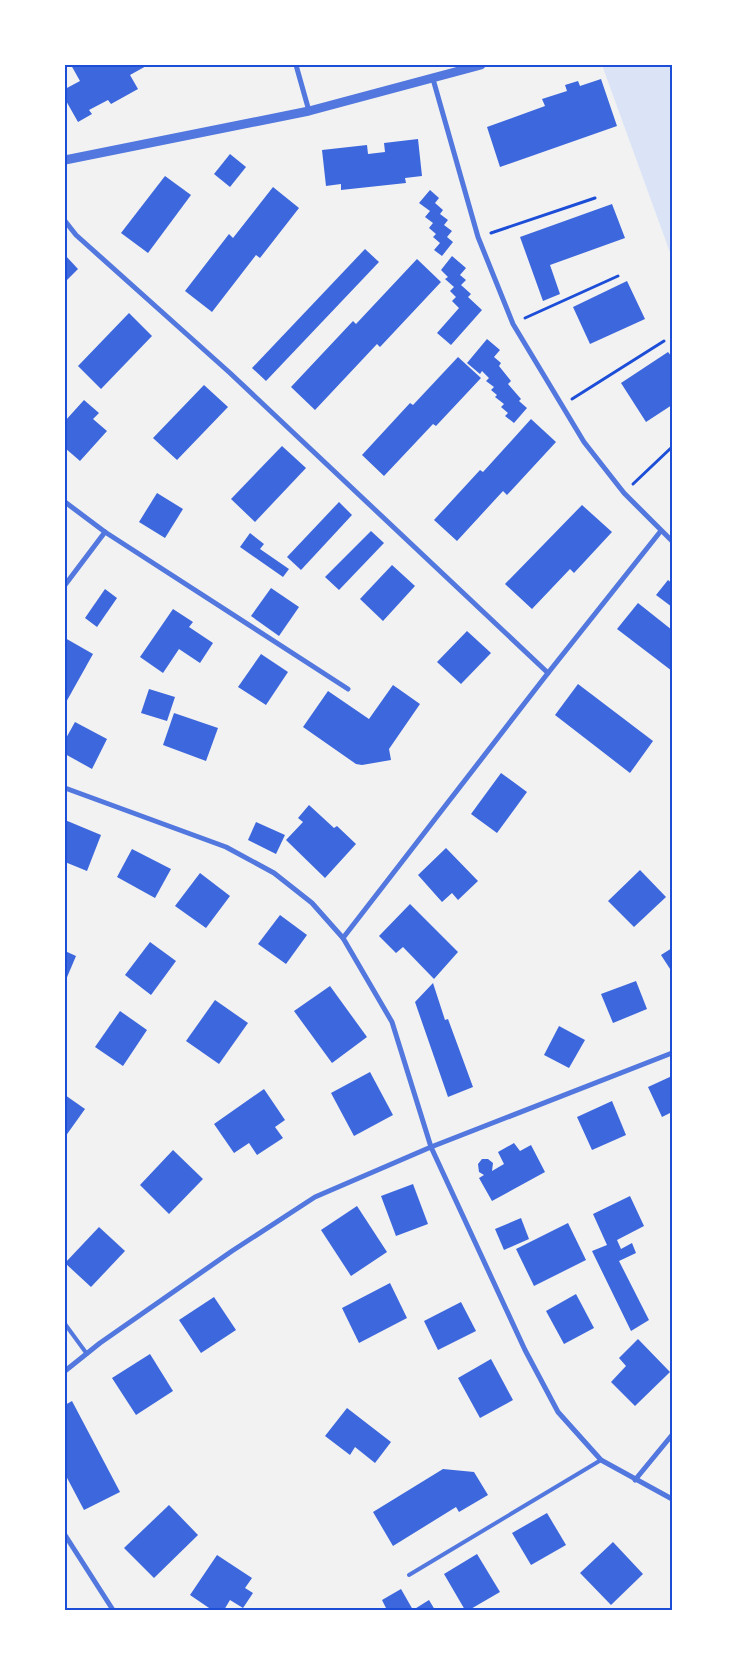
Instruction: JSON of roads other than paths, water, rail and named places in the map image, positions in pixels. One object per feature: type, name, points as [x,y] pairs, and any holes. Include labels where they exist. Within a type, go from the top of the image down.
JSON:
[{"type":"street","points":[[296,65],[309,111]]},
{"type":"street","points":[[65,160],[309,111],[481,65]]},
{"type":"street","points":[[433,79],[478,237],[513,324],[584,442],[624,493],[660,532],[672,541]]},
{"type":"street","points":[[65,221],[76,235],[230,373],[548,673]]},
{"type":"street","points":[[65,502],[105,532],[348,689]]},
{"type":"street","points":[[65,584],[105,532]]},
{"type":"street","points":[[343,938],[548,673],[660,532]]},
{"type":"street","points":[[65,788],[226,846],[274,873],[312,903],[343,938],[392,1022],[431,1147],[525,1350],[558,1412],[601,1460],[672,1499]]},
{"type":"street","points":[[65,1371],[232,1251],[315,1197],[431,1147],[672,1053]]},
{"type":"street","points":[[636,1480],[672,1435]]},
{"type":"street","points":[[65,1535],[113,1610]]},
{"type":"lane","points":[[65,1324],[87,1354]]},
{"type":"lane","points":[[410,1575],[601,1460]]}]
